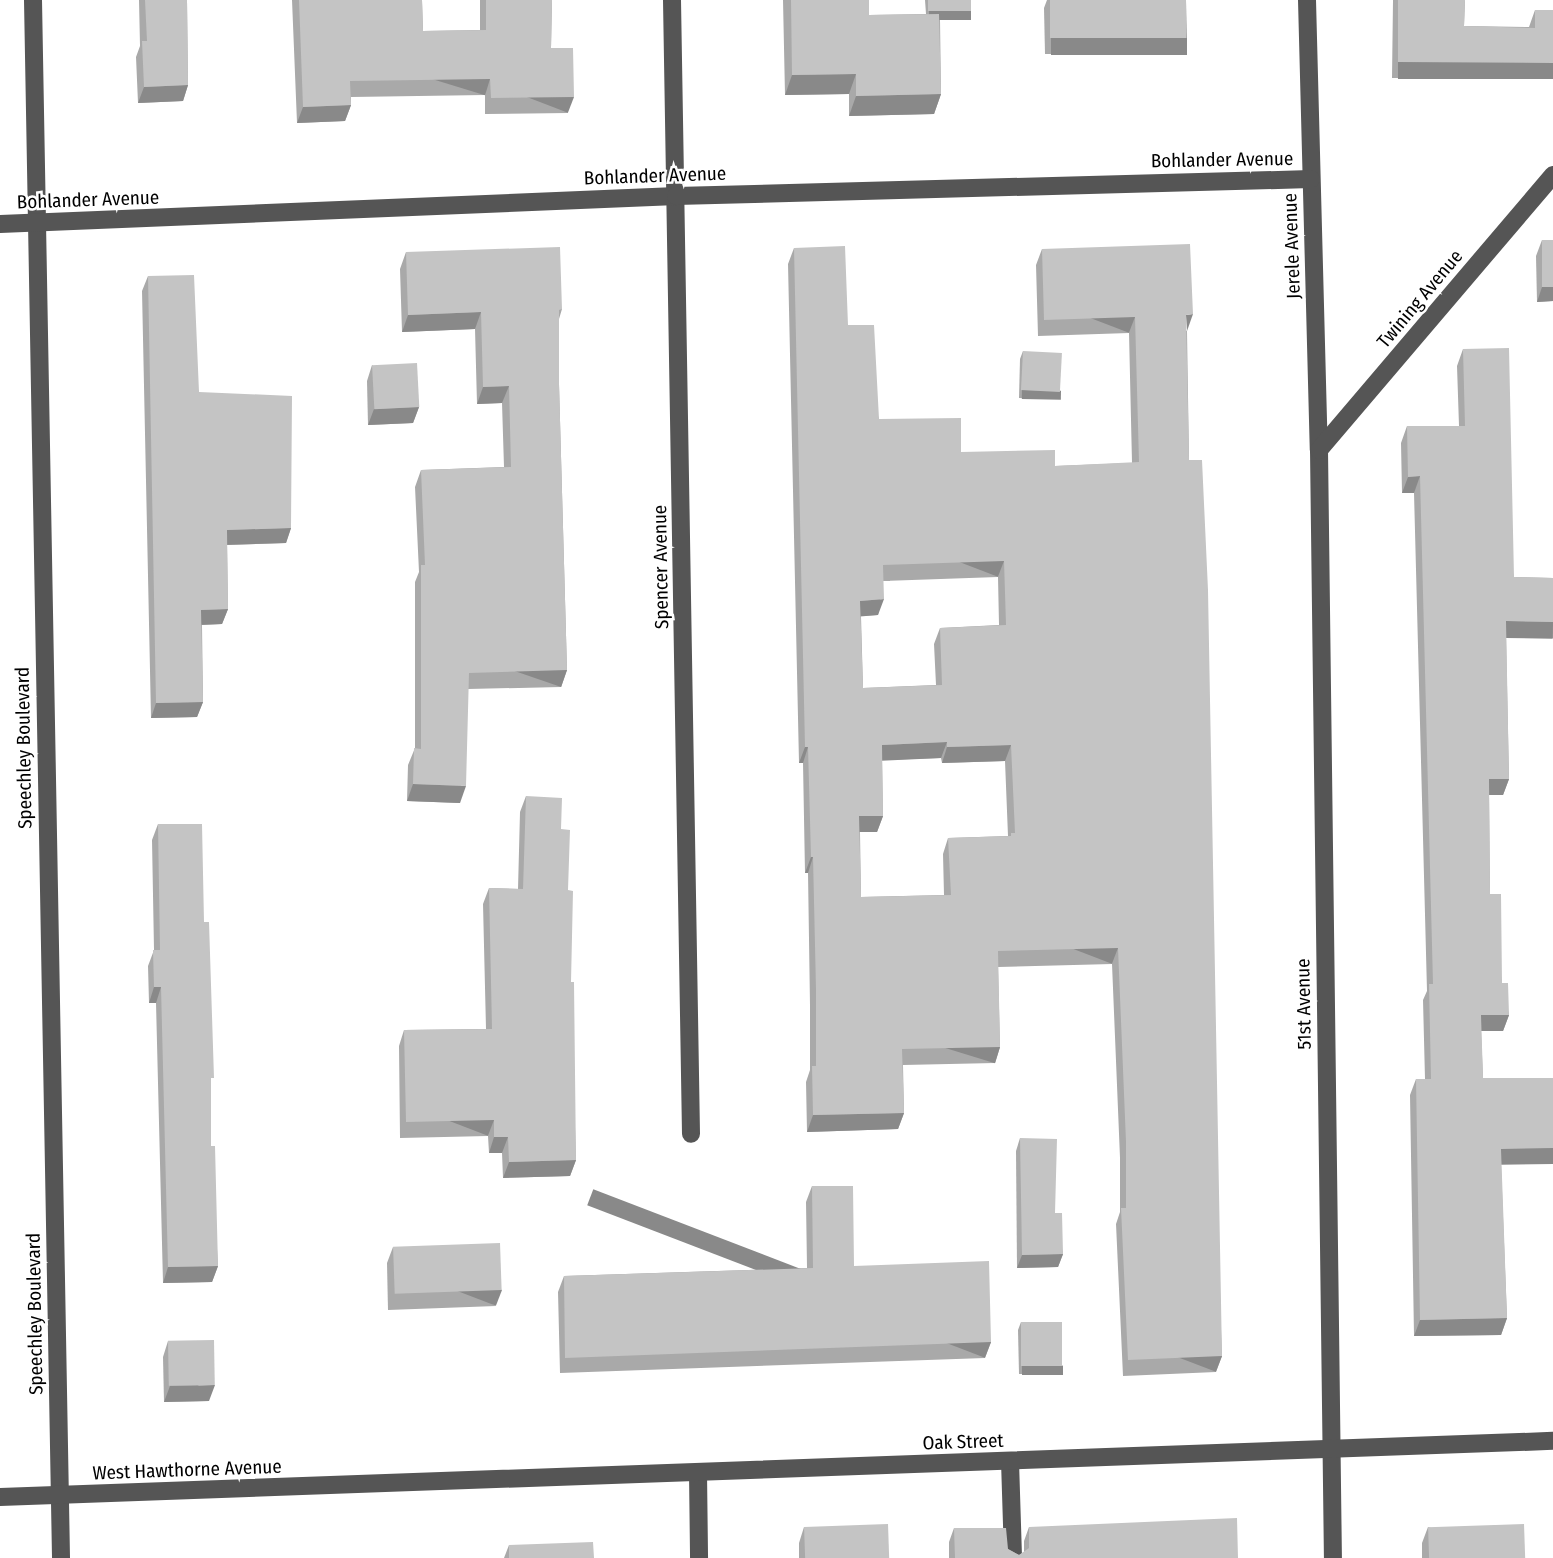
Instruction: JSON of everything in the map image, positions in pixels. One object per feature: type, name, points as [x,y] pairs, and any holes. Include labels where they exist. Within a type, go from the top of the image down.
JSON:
[{"type":"street","name":"Speechley Boulevard","points":[[33,0],[61,1558]]},
{"type":"street","name":"Spencer Avenue","points":[[672,0],[691,1134]]},
{"type":"street","name":"Jerele Avenue","points":[[1307,0],[1318,450]]},
{"type":"street","name":"Twining Avenue","points":[[1318,450],[1553,175]]},
{"type":"street","name":"Bohlander Avenue","points":[[0,224],[676,196],[1311,179]]},
{"type":"street","name":"51st Avenue","points":[[1318,450],[1333,1558]]},
{"type":"street","name":"Oak Street","points":[[374,1485],[1553,1441]]},
{"type":"street","points":[[1010,1461],[1013,1558]]},
{"type":"street","points":[[698,1472],[699,1558]]},
{"type":"street","name":"West Hawthorne Avenue","points":[[0,1497],[374,1485]]},
{"type":"building","points":[[145,0],[187,0],[188,85],[144,87],[142,41],[147,41]]},
{"type":"building","points":[[299,0],[422,0],[423,31],[486,30],[486,0],[552,0],[551,48],[573,48],[574,97],[491,98],[490,79],[350,81],[351,105],[303,107]]},
{"type":"building","points":[[791,0],[869,0],[869,15],[939,14],[941,94],[856,96],[856,74],[792,75]]},
{"type":"building","points":[[928,0],[971,0],[971,11],[928,11]]},
{"type":"building","points":[[1050,0],[1186,0],[1186,38],[1050,38]]},
{"type":"building","points":[[1398,0],[1465,0],[1464,26],[1535,28],[1535,10],[1553,10],[1553,63],[1398,62]]},
{"type":"building","points":[[1542,240],[1553,240],[1553,287],[1542,287]]},
{"type":"building","points":[[1190,244],[1193,314],[1186,315],[1189,460],[1202,460],[1208,590],[1222,1356],[1128,1360],[1121,1208],[1126,1208],[1126,1142],[1118,948],[998,951],[1000,1047],[902,1049],[904,1113],[813,1115],[812,1066],[816,1066],[816,990],[813,857],[808,747],[805,747],[794,248],[845,246],[848,325],[874,325],[879,419],[961,418],[961,452],[1055,450],[1055,466],[1139,462],[1135,317],[1044,320],[1042,249]],"holes":[[[1004,561],[1006,625],[940,628],[942,685],[863,688],[860,601],[884,599],[883,565]],[[947,742],[947,747],[1011,745],[1015,833],[1011,833],[1011,836],[948,838],[951,895],[861,897],[859,816],[883,816],[882,745]]]},
{"type":"building","points":[[560,247],[562,309],[559,310],[559,384],[567,670],[469,673],[466,786],[413,784],[414,748],[421,749],[421,565],[425,565],[421,470],[511,467],[509,386],[483,387],[481,312],[408,315],[406,252]]},
{"type":"building","points":[[194,275],[199,392],[292,396],[291,528],[227,530],[228,609],[201,610],[203,702],[156,703],[148,276]]},
{"type":"building","points":[[1509,348],[1514,577],[1553,578],[1553,622],[1506,621],[1509,779],[1489,779],[1490,894],[1501,894],[1502,983],[1508,983],[1509,1015],[1481,1015],[1483,1078],[1553,1078],[1553,1148],[1501,1149],[1507,1318],[1420,1320],[1416,1079],[1431,1079],[1429,984],[1433,984],[1420,476],[1408,477],[1407,426],[1465,426],[1463,349]]},
{"type":"building","points":[[1023,351],[1062,353],[1060,392],[1021,390]]},
{"type":"building","points":[[417,363],[419,407],[374,409],[372,365]]},
{"type":"building","points":[[526,796],[562,798],[561,829],[570,830],[568,890],[573,891],[571,982],[574,982],[576,1160],[509,1162],[508,1137],[494,1137],[494,1120],[406,1122],[404,1030],[492,1029],[489,888],[523,889]]},
{"type":"building","points":[[158,824],[202,824],[204,922],[209,922],[214,1078],[211,1078],[211,1146],[215,1146],[218,1266],[168,1267],[161,987],[154,987],[153,950],[160,950]]},
{"type":"building","points":[[1020,1138],[1057,1139],[1055,1213],[1062,1213],[1063,1254],[1022,1255]]},
{"type":"building","points":[[812,1186],[853,1186],[854,1266],[989,1261],[991,1342],[565,1358],[564,1276],[813,1268]]},
{"type":"building","points":[[500,1243],[502,1290],[395,1294],[393,1247]]},
{"type":"building","points":[[1021,1322],[1062,1322],[1062,1366],[1021,1366]]},
{"type":"building","points":[[214,1340],[215,1385],[169,1386],[168,1341]]},
{"type":"building","points":[[1237,1518],[1238,1558],[955,1558],[954,1528],[1006,1528],[1008,1549],[1019,1555],[1029,1548],[1029,1527]]},
{"type":"building","points":[[888,1524],[889,1558],[805,1558],[804,1527]]},
{"type":"building","points":[[1524,1524],[1525,1558],[1429,1558],[1428,1527]]},
{"type":"building","points":[[593,1542],[594,1558],[509,1558],[509,1545]]}]
